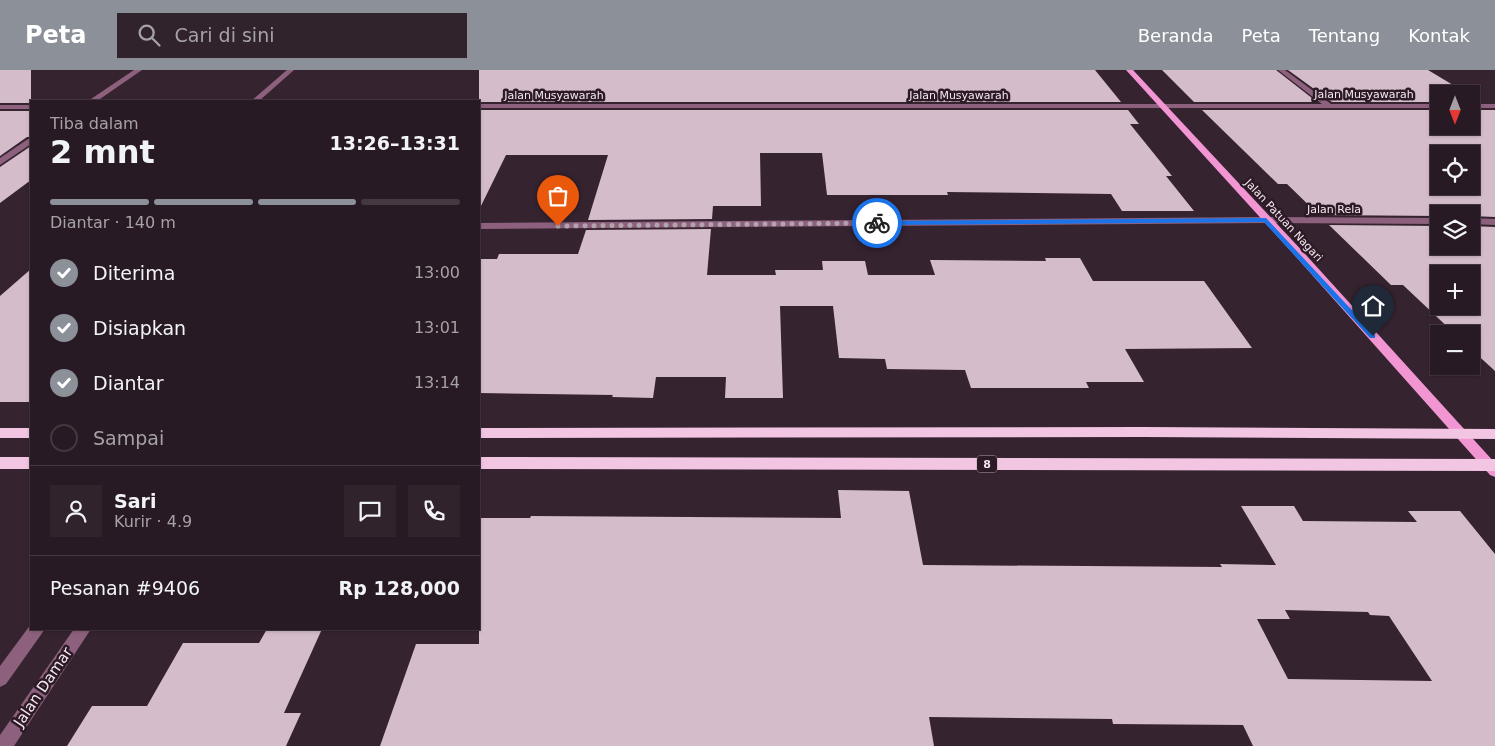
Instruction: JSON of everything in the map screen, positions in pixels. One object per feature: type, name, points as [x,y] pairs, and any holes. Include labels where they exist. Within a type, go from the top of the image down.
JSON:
[{"type":"highway","points":[[480,433],[1153,432],[1495,434]]},
{"type":"highway","points":[[0,433],[30,433]]},
{"type":"highway","points":[[0,463],[30,463]]},
{"type":"highway","name":"8","points":[[480,463],[1493,467]]},
{"type":"main road","name":"Jalan Patuan Nagari","points":[[1129,70],[1493,467]]},
{"type":"street","points":[[94,100],[139,70]]},
{"type":"street","points":[[256,100],[291,70]]},
{"type":"street","points":[[1281,70],[1328,105]]},
{"type":"street","name":"Jalan Musyawarah","points":[[480,106],[1430,106]]},
{"type":"street","points":[[1480,106],[1495,106]]},
{"type":"street","points":[[0,107],[30,107]]},
{"type":"street","points":[[0,162],[30,142]]},
{"type":"street","name":"Jalan Rela","points":[[480,226],[1266,220],[1430,221]]},
{"type":"street","points":[[1480,221],[1495,222]]},
{"type":"street","points":[[0,679],[36,630]]},
{"type":"street","name":"Jalan Damar","points":[[3,746],[82,630]]},
{"type":"building","points":[[0,70],[31,70],[30,103],[0,103]]},
{"type":"building","points":[[479,70],[1095,70],[1121,102],[480,102]]},
{"type":"building","points":[[1162,70],[1276,70],[1317,102],[1194,102]]},
{"type":"building","points":[[1288,70],[1428,70],[1453,85],[1430,85],[1430,102],[1332,102]]},
{"type":"building","points":[[480,110],[1128,110],[1139,124],[1130,124],[1172,176],[1166,176],[1194,211],[1122,211],[1111,194],[947,192],[948,195],[827,195],[822,153],[760,153],[761,206],[713,206],[712,219],[588,220],[608,155],[506,155],[480,208]]},
{"type":"building","points":[[1202,110],[1430,110],[1430,135],[1480,135],[1480,110],[1495,110],[1495,217],[1480,216],[1480,205],[1430,205],[1430,216],[1319,215],[1287,184],[1278,184]]},
{"type":"building","points":[[0,111],[30,111],[30,137],[27,137],[0,156]]},
{"type":"building","points":[[30,147],[30,181],[0,203],[0,167]]},
{"type":"building","points":[[1329,225],[1430,226],[1430,255],[1480,255],[1480,226],[1495,227],[1495,371],[1480,357],[1480,325],[1445,325],[1435,315],[1480,315],[1480,265],[1430,265],[1430,310],[1403,285],[1391,285]]},
{"type":"building","points":[[711,229],[707,275],[776,275],[775,270],[823,270],[822,261],[865,261],[868,275],[935,275],[930,260],[1046,261],[1045,258],[1080,258],[1093,281],[1204,281],[1252,348],[1125,349],[1144,382],[1086,382],[1089,388],[971,388],[965,370],[887,369],[885,359],[839,358],[833,306],[780,306],[783,398],[725,398],[726,377],[656,377],[653,398],[612,397],[613,395],[480,393],[480,259],[497,259],[499,254],[578,254],[586,230]]},
{"type":"building","points":[[30,270],[30,402],[0,402],[0,296]]},
{"type":"building","points":[[838,490],[909,491],[923,565],[1222,567],[1220,564],[1276,565],[1241,506],[1294,506],[1303,521],[1417,522],[1408,511],[1460,511],[1495,554],[1495,746],[1253,746],[1243,725],[1113,724],[1112,719],[929,717],[934,746],[380,746],[416,644],[479,644],[480,518],[530,518],[531,516],[841,518]],"holes":[[[1285,610],[1368,612],[1370,615],[1389,616],[1432,681],[1288,679],[1257,619],[1290,619]]]},
{"type":"building","points":[[266,630],[322,630],[284,713],[301,713],[286,746],[67,746],[92,706],[147,706],[183,643],[259,643]]},
{"type":"way so far","points":[[558,226],[877,223]]},
{"type":"route","points":[[877,223],[1266,220],[1373,336]]}]
